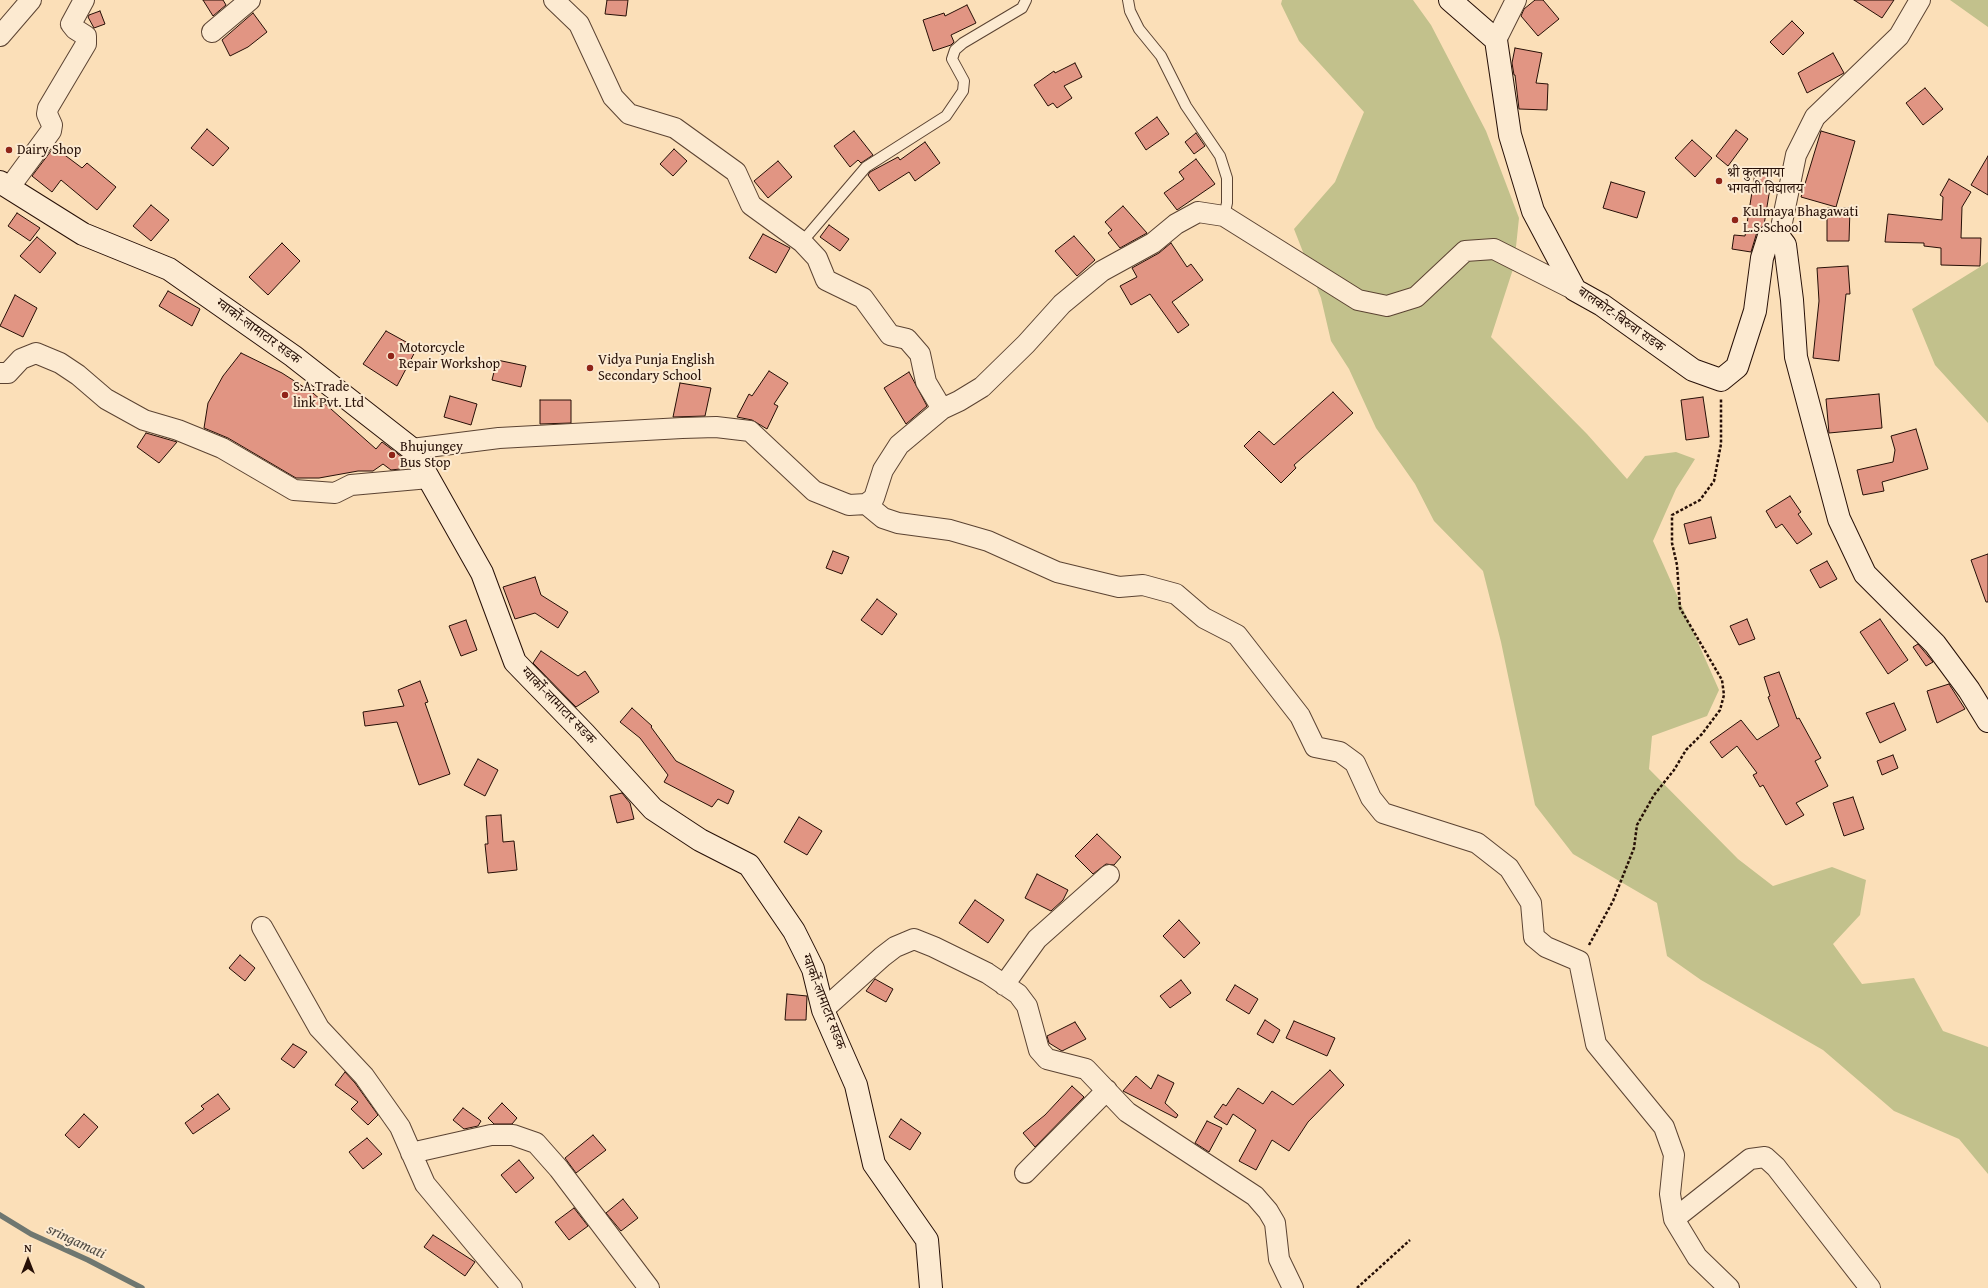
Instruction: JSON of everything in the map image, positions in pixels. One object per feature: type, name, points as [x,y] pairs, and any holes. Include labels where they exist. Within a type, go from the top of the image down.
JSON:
[{"type":"main road","points":[[1450,0],[1496,40]]},
{"type":"main road","name":"बालकोट-बिरुवा सडक","points":[[1496,40],[1510,135],[1531,204],[1575,290],[1602,305],[1693,370],[1721,380]]},
{"type":"main road","name":"ग्वार्को-लामाटार सडक","points":[[5,185],[83,234],[169,269],[292,356],[412,449],[430,478],[445,509],[482,573],[515,662],[584,733],[653,809],[700,840],[748,865],[794,931],[813,969],[823,1010],[856,1085],[874,1164],[927,1240],[931,1288]]},
{"type":"main road","points":[[1721,380],[1737,367],[1755,311],[1762,258],[1769,236],[1779,237],[1786,245],[1796,357],[1839,519],[1865,574],[1935,644],[1969,690],[1988,721]]},
{"type":"street","points":[[0,36],[31,0]]},
{"type":"street","points":[[5,185],[51,130],[52,125],[47,114],[48,108],[86,44],[86,36],[75,29],[71,24],[84,0]]},
{"type":"street","points":[[212,32],[250,0]]},
{"type":"street","points":[[1496,40],[1516,0]]},
{"type":"street","points":[[1779,237],[1796,155],[1815,117],[1899,36],[1920,0]]},
{"type":"street","points":[[563,3],[579,24],[613,97],[629,114],[675,128],[736,172],[751,205],[802,242],[817,258],[826,280],[863,298],[890,335],[907,339],[920,354],[926,382],[942,409]]},
{"type":"street","points":[[412,449],[499,438],[682,428],[716,427],[750,430],[814,491],[849,505],[866,504],[874,498],[883,470],[899,445],[942,409],[982,387],[1026,344],[1062,304],[1102,271],[1153,244],[1176,224],[1198,212],[1224,216],[1358,300],[1387,306],[1416,297],[1465,251],[1494,249],[1575,290]]},
{"type":"street","points":[[0,373],[8,373],[21,359],[36,353],[60,363],[78,375],[106,399],[144,420],[178,430],[222,448],[294,490],[335,493],[351,485],[430,478]]},
{"type":"street","points":[[866,504],[883,518],[950,530],[988,541],[1057,572],[1119,587],[1143,585],[1176,594],[1204,618],[1237,635],[1300,716],[1315,747],[1340,752],[1355,762],[1371,798],[1383,813],[1477,843],[1509,868],[1531,902],[1534,937],[1546,947],[1579,961],[1596,1044],[1664,1127],[1674,1155],[1670,1194],[1674,1219],[1697,1257],[1729,1288]]},
{"type":"street","points":[[1004,986],[1037,939],[1109,875]]},
{"type":"street","points":[[262,927],[319,1028],[364,1076],[400,1127],[425,1184],[512,1288]]},
{"type":"street","points":[[823,1010],[882,957],[896,947],[914,939],[987,973],[1004,986],[1018,994],[1028,1006],[1039,1050],[1047,1059],[1086,1069],[1127,1112],[1255,1196],[1268,1211],[1275,1223],[1279,1259],[1293,1288]]},
{"type":"street","points":[[1025,1172],[1107,1090]]},
{"type":"street","points":[[411,1153],[491,1135],[513,1135],[536,1143],[559,1169],[649,1288]]},
{"type":"street","points":[[1674,1219],[1750,1159],[1765,1157],[1776,1167],[1870,1288]]},
{"type":"lane","points":[[802,242],[866,167],[946,116],[963,90],[964,81],[952,59],[955,50],[1022,8],[1026,0]]},
{"type":"lane","points":[[1128,0],[1130,11],[1139,29],[1160,56],[1186,106],[1220,156],[1226,178],[1227,204],[1224,216]]},
{"type":"path","points":[[1579,961],[1613,901],[1634,848],[1637,826],[1654,795],[1674,770],[1686,750],[1702,734],[1720,710],[1724,695],[1722,680],[1680,608],[1677,566],[1672,543],[1672,515],[1700,500],[1714,481],[1722,425],[1720,404],[1723,393],[1721,380]]},
{"type":"path","points":[[1357,1288],[1410,1240]]},
{"type":"shaded area","points":[[1282,0],[1413,0],[1431,25],[1486,131],[1519,218],[1514,266],[1491,337],[1587,434],[1627,479],[1645,456],[1676,452],[1695,459],[1676,489],[1653,541],[1719,690],[1707,716],[1652,736],[1649,769],[1738,859],[1773,886],[1832,867],[1866,880],[1860,915],[1833,944],[1862,984],[1914,978],[1943,1031],[1988,1047],[1988,1174],[1959,1139],[1894,1111],[1823,1050],[1701,980],[1667,956],[1657,903],[1573,854],[1535,805],[1501,642],[1483,571],[1434,521],[1415,484],[1376,428],[1349,369],[1331,341],[1321,298],[1294,229],[1335,182],[1364,112],[1299,41],[1281,4]]},
{"type":"shaded area","points":[[1950,0],[1988,0],[1988,27]]},
{"type":"shaded area","points":[[1988,262],[1988,423],[1935,365],[1912,309]]},
{"type":"building","points":[[203,0],[223,0],[226,5],[213,16]]},
{"type":"building","points":[[607,0],[628,0],[626,16],[605,14]]},
{"type":"building","points":[[1535,0],[1543,0],[1559,19],[1538,36],[1521,16],[1524,9]]},
{"type":"building","points":[[1854,0],[1894,0],[1882,18]]},
{"type":"building","points":[[967,5],[976,23],[951,35],[954,42],[951,45],[933,51],[923,20],[944,13],[945,16]]},
{"type":"building","points":[[100,11],[105,24],[94,28],[88,17],[89,15]]},
{"type":"building","points":[[253,13],[267,32],[248,47],[230,56],[222,40]]},
{"type":"building","points":[[1792,21],[1804,33],[1783,55],[1770,42]]},
{"type":"building","points":[[1515,48],[1542,53],[1536,83],[1548,84],[1547,110],[1519,109],[1512,63]]},
{"type":"building","points":[[1833,53],[1844,73],[1807,93],[1798,73]]},
{"type":"building","points":[[1075,63],[1082,77],[1064,86],[1072,98],[1057,108],[1053,103],[1048,106],[1034,85],[1054,71],[1055,73]]},
{"type":"building","points":[[1925,88],[1943,109],[1923,125],[1906,103]]},
{"type":"building","points":[[1157,117],[1169,134],[1146,150],[1135,133]]},
{"type":"building","points":[[207,129],[229,148],[213,166],[191,148]]},
{"type":"building","points":[[1736,130],[1748,139],[1728,166],[1716,156]]},
{"type":"building","points":[[854,131],[873,155],[861,163],[858,160],[850,167],[834,146]]},
{"type":"building","points":[[1821,131],[1855,141],[1836,207],[1801,197]]},
{"type":"building","points":[[1196,133],[1205,146],[1194,154],[1185,142]]},
{"type":"building","points":[[1692,140],[1712,158],[1695,177],[1675,158]]},
{"type":"building","points":[[925,142],[940,163],[915,181],[909,172],[879,191],[868,175],[870,172],[898,157],[900,160]]},
{"type":"building","points":[[54,147],[82,168],[87,163],[116,187],[97,210],[61,180],[52,192],[32,176]]},
{"type":"building","points":[[674,149],[687,161],[673,176],[660,164]]},
{"type":"building","points":[[1988,156],[1988,195],[1971,185]]},
{"type":"building","points":[[1196,159],[1215,184],[1177,210],[1164,193],[1184,179],[1179,172]]},
{"type":"building","points":[[778,161],[792,177],[768,198],[754,181]]},
{"type":"building","points":[[1756,167],[1773,170],[1764,225],[1757,232],[1751,252],[1732,249],[1734,235],[1745,236]]},
{"type":"building","points":[[1949,179],[1971,192],[1962,207],[1961,238],[1981,238],[1980,266],[1941,265],[1941,248],[1924,246],[1924,243],[1885,242],[1888,214],[1942,220],[1943,197],[1940,195]]},
{"type":"building","points":[[1611,182],[1645,192],[1637,218],[1603,208]]},
{"type":"building","points":[[151,205],[169,220],[151,241],[133,226]]},
{"type":"building","points":[[1123,206],[1147,233],[1120,248],[1108,233],[1112,230],[1105,222]]},
{"type":"building","points":[[1827,208],[1850,208],[1849,241],[1827,241]]},
{"type":"building","points":[[17,213],[40,228],[30,241],[8,226]]},
{"type":"building","points":[[829,225],[849,239],[840,251],[820,237]]},
{"type":"building","points":[[763,234],[790,248],[776,273],[749,258]]},
{"type":"building","points":[[1074,236],[1095,260],[1077,276],[1055,251]]},
{"type":"building","points":[[37,237],[56,253],[40,273],[20,256]]},
{"type":"building","points":[[282,243],[300,261],[268,295],[249,277]]},
{"type":"building","points":[[1171,243],[1187,267],[1191,264],[1203,280],[1172,302],[1189,325],[1178,333],[1150,294],[1131,305],[1120,286],[1137,277],[1132,268],[1159,253]]},
{"type":"building","points":[[1848,266],[1850,294],[1846,294],[1839,361],[1813,358],[1819,301],[1817,268]]},
{"type":"building","points":[[168,291],[200,309],[192,326],[159,306]]},
{"type":"building","points":[[15,295],[37,308],[23,337],[0,326]]},
{"type":"building","name":"Motorcycle Repair Workshop","points":[[386,331],[417,348],[397,386],[363,364]]},
{"type":"building","points":[[241,353],[282,373],[313,393],[376,449],[382,442],[402,457],[405,463],[400,469],[391,470],[383,464],[373,471],[358,471],[319,478],[296,478],[228,438],[204,428],[208,403],[223,376]]},
{"type":"building","points":[[497,360],[526,366],[521,387],[492,380]]},
{"type":"building","points":[[769,371],[788,383],[774,404],[778,406],[767,429],[752,420],[737,417],[749,394],[752,396]]},
{"type":"building","points":[[909,372],[927,406],[906,424],[884,388]]},
{"type":"building","points":[[680,383],[711,388],[705,416],[673,417]]},
{"type":"building","points":[[1333,392],[1353,413],[1294,465],[1296,468],[1281,483],[1244,446],[1259,431],[1274,445]]},
{"type":"building","points":[[1879,394],[1882,428],[1829,433],[1826,399]]},
{"type":"building","points":[[450,396],[477,404],[471,425],[444,417]]},
{"type":"building","points":[[1703,397],[1709,437],[1686,440],[1681,400]]},
{"type":"building","points":[[540,400],[571,400],[571,423],[540,424]]},
{"type":"building","points":[[1916,429],[1928,469],[1882,482],[1884,491],[1863,495],[1857,470],[1893,462],[1895,450],[1891,436]]},
{"type":"building","points":[[146,433],[177,442],[159,463],[137,447]]},
{"type":"building","points":[[1790,496],[1801,512],[1798,514],[1812,534],[1797,544],[1782,524],[1776,528],[1766,511]]},
{"type":"building","points":[[1711,517],[1716,538],[1689,544],[1684,524]]},
{"type":"building","points":[[833,551],[849,557],[842,574],[826,568]]},
{"type":"building","points":[[1988,554],[1988,602],[1986,602],[1971,560]]},
{"type":"building","points":[[1827,561],[1837,579],[1820,588],[1810,570]]},
{"type":"building","points":[[535,577],[541,595],[568,612],[558,628],[535,613],[515,619],[503,587]]},
{"type":"building","points":[[877,599],[897,614],[882,635],[861,620]]},
{"type":"building","points":[[1747,619],[1755,639],[1739,645],[1730,626]]},
{"type":"building","points":[[1880,619],[1908,660],[1888,674],[1860,632]]},
{"type":"building","points":[[466,620],[477,650],[461,656],[449,626]]},
{"type":"building","points":[[1918,644],[1933,662],[1926,666],[1913,647]]},
{"type":"building","points":[[541,651],[578,676],[585,671],[599,692],[576,707],[533,663]]},
{"type":"building","points":[[1779,672],[1797,719],[1799,718],[1821,758],[1815,761],[1828,786],[1796,803],[1804,815],[1786,825],[1763,785],[1760,787],[1753,775],[1757,773],[1737,746],[1722,758],[1710,742],[1741,720],[1757,740],[1779,726],[1768,697],[1770,696],[1764,677]]},
{"type":"building","points":[[420,681],[428,702],[425,703],[450,774],[419,785],[397,722],[365,726],[363,712],[404,706],[398,690]]},
{"type":"building","points":[[1949,684],[1965,709],[1937,723],[1927,691]]},
{"type":"building","points":[[1894,703],[1906,730],[1880,743],[1866,713]]},
{"type":"building","points":[[632,708],[652,726],[651,727],[676,761],[734,791],[728,804],[718,799],[712,807],[664,782],[668,775],[640,738],[620,722]]},
{"type":"building","points":[[1893,755],[1898,768],[1882,775],[1877,761]]},
{"type":"building","points":[[478,759],[498,770],[485,796],[464,785]]},
{"type":"building","points":[[622,793],[630,803],[634,819],[617,823],[610,796]]},
{"type":"building","points":[[1853,797],[1864,829],[1844,836],[1833,803]]},
{"type":"building","points":[[501,815],[503,842],[514,841],[517,870],[488,873],[485,844],[488,844],[486,816]]},
{"type":"building","points":[[799,817],[822,831],[807,855],[784,842]]},
{"type":"building","points":[[1097,834],[1121,857],[1114,865],[1106,864],[1093,874],[1075,856]]},
{"type":"building","points":[[1037,874],[1068,890],[1063,900],[1051,911],[1025,898]]},
{"type":"building","points":[[975,900],[1004,920],[988,943],[959,923]]},
{"type":"building","points":[[1179,920],[1200,943],[1184,958],[1163,936]]},
{"type":"building","points":[[240,955],[255,968],[245,981],[229,968]]},
{"type":"building","points":[[875,979],[893,989],[886,1002],[866,991]]},
{"type":"building","points":[[1181,980],[1191,993],[1170,1008],[1160,996]]},
{"type":"building","points":[[1235,985],[1258,999],[1249,1014],[1226,1000]]},
{"type":"building","points":[[787,994],[807,996],[806,1020],[785,1020]]},
{"type":"building","points":[[1265,1020],[1280,1030],[1273,1043],[1257,1034]]},
{"type":"building","points":[[1294,1021],[1335,1038],[1327,1056],[1286,1038]]},
{"type":"building","points":[[1075,1022],[1086,1039],[1062,1051],[1049,1043],[1047,1036]]},
{"type":"building","points":[[293,1044],[307,1052],[294,1068],[281,1059]]},
{"type":"building","points":[[1330,1070],[1344,1085],[1308,1122],[1289,1151],[1272,1140],[1256,1170],[1239,1161],[1256,1130],[1233,1114],[1227,1125],[1214,1117],[1223,1104],[1226,1106],[1238,1088],[1263,1104],[1272,1091],[1293,1105]]},
{"type":"building","points":[[345,1072],[355,1083],[378,1115],[368,1125],[351,1109],[358,1102],[335,1085]]},
{"type":"building","points":[[1158,1075],[1174,1083],[1165,1103],[1178,1115],[1176,1118],[1123,1091],[1136,1076],[1151,1089]]},
{"type":"building","points":[[1072,1086],[1084,1097],[1035,1147],[1023,1133],[1045,1115]]},
{"type":"building","points":[[218,1094],[230,1109],[193,1134],[185,1123],[204,1109],[201,1106]]},
{"type":"building","points":[[502,1103],[517,1118],[512,1124],[494,1124],[488,1118]]},
{"type":"building","points":[[463,1108],[481,1121],[478,1126],[464,1129],[453,1120]]},
{"type":"building","points":[[84,1114],[98,1127],[79,1148],[65,1135]]},
{"type":"building","points":[[901,1119],[921,1133],[910,1150],[889,1137]]},
{"type":"building","points":[[1207,1121],[1222,1128],[1209,1152],[1195,1143]]},
{"type":"building","points":[[593,1135],[606,1150],[576,1173],[565,1158]]},
{"type":"building","points":[[367,1138],[382,1154],[363,1169],[349,1152]]},
{"type":"building","points":[[519,1160],[534,1178],[516,1193],[501,1175]]},
{"type":"building","points":[[623,1199],[638,1218],[621,1231],[606,1213]]},
{"type":"building","points":[[574,1208],[588,1226],[569,1240],[555,1222]]},
{"type":"building","points":[[433,1235],[475,1262],[465,1276],[424,1247]]},
{"type":"waterway","name":"sringamati","points":[[0,1215],[31,1234],[88,1260],[142,1288]]},
{"type":"place","name":"Dairy Shop","points":[[9,150]]},
{"type":"place","name":"श्री कुलमाया भगवती विद्यालय","points":[[1719,181]]},
{"type":"place","name":"Kulmaya Bhagawati L.S.School","points":[[1735,220]]},
{"type":"place","name":"Motorcycle Repair Workshop","points":[[391,356]]},
{"type":"place","name":"Vidya Punja English Secondary School","points":[[590,368]]},
{"type":"place","name":"S.A.Trade link Pvt. Ltd","points":[[285,395]]},
{"type":"place","name":"Bhujungey Bus Stop","points":[[392,455]]}]
